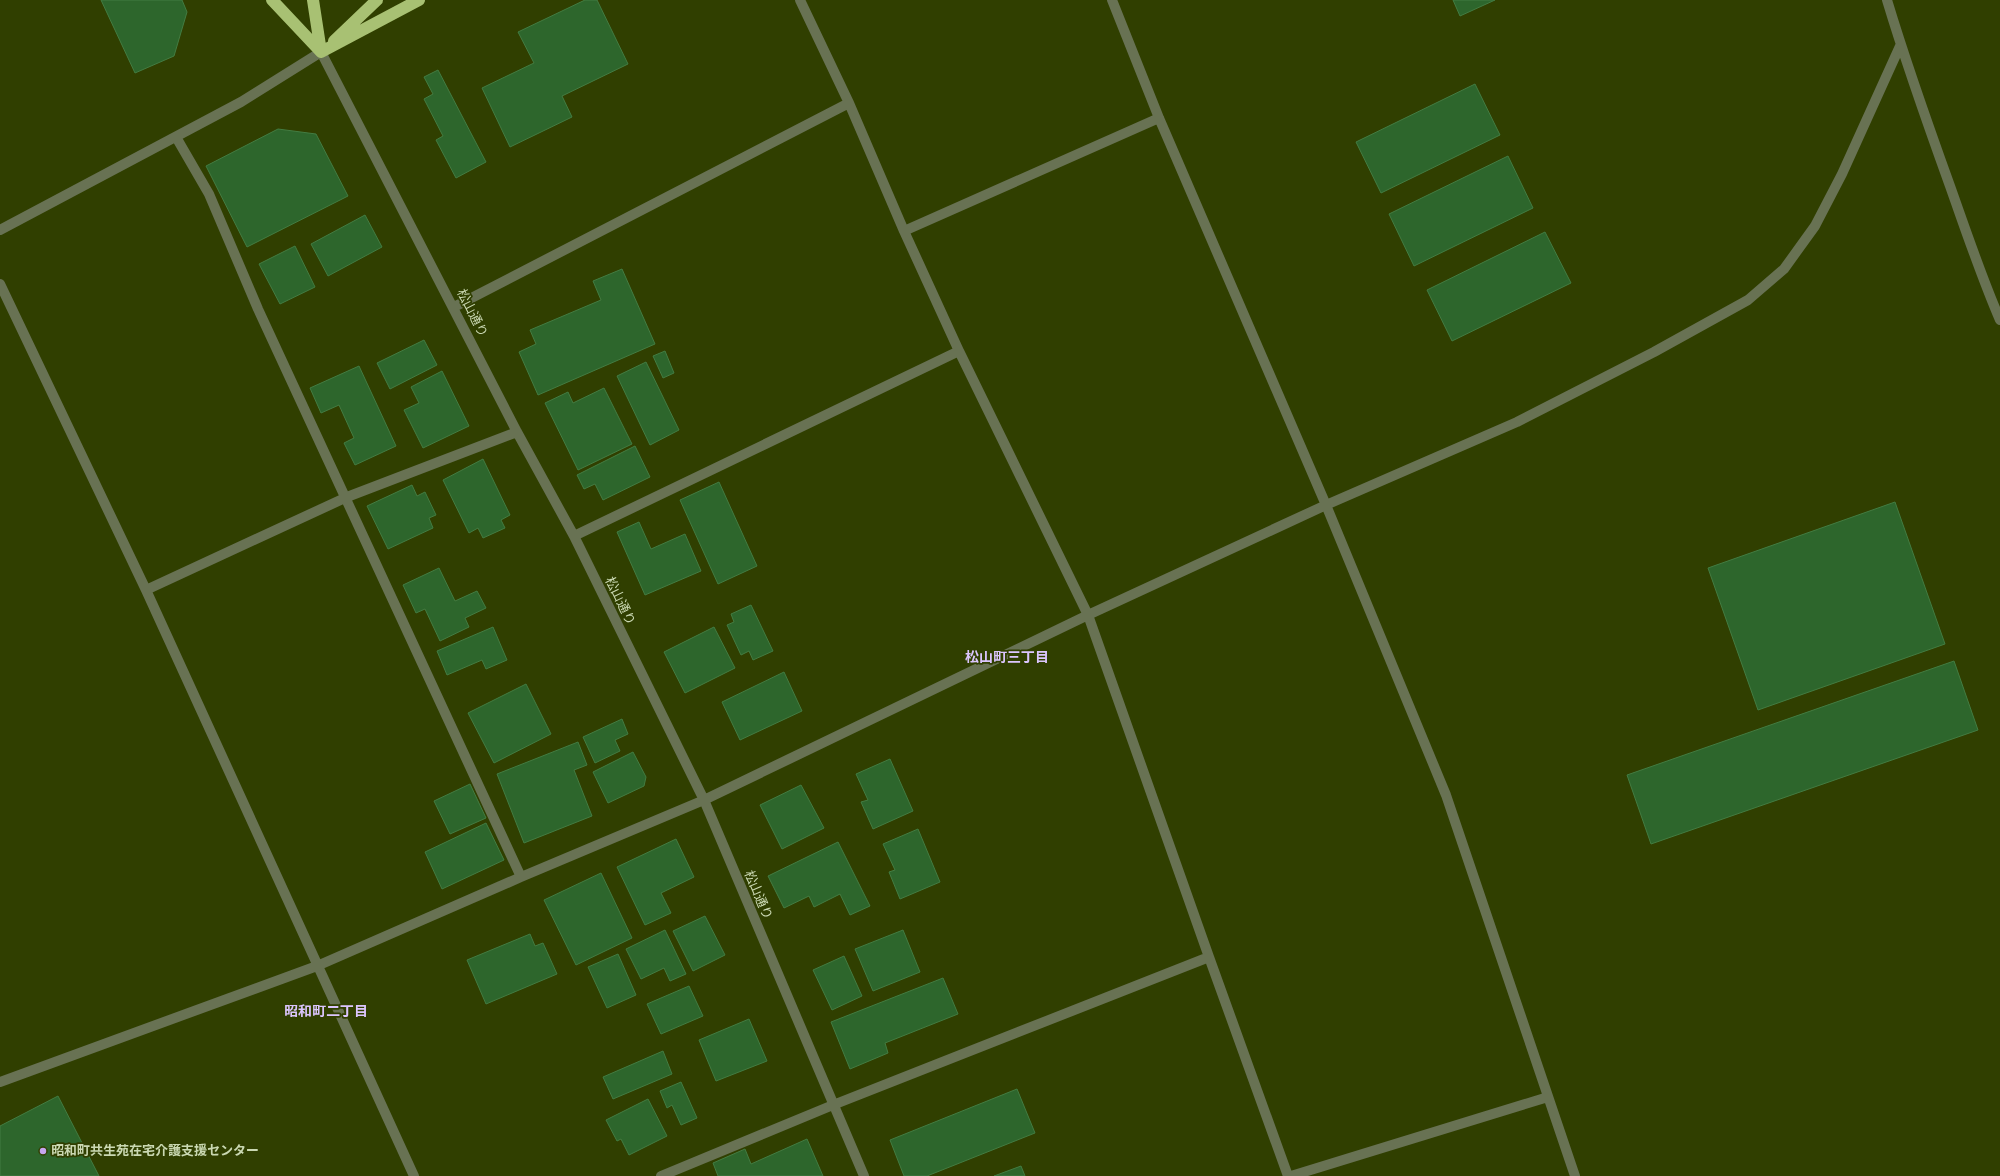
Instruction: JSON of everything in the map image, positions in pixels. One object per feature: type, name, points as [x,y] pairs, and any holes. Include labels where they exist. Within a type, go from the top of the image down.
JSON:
[{"type":"highway","points":[[272,0],[321,52]]},
{"type":"highway","points":[[313,0],[321,52]]},
{"type":"highway","points":[[321,52],[377,0]]},
{"type":"highway","points":[[321,52],[418,0]]},
{"type":"street","points":[[800,0],[849,103],[904,231],[959,351],[1088,615],[1209,957],[1290,1176],[1548,1097]]},
{"type":"street","points":[[1112,0],[1159,118],[1326,505],[1446,795],[1575,1176]]},
{"type":"street","points":[[1887,0],[1900,46],[1988,293],[2000,320]]},
{"type":"street","points":[[0,1082],[317,966],[521,877],[704,800],[1088,615],[1326,505],[1517,422],[1654,352],[1748,300],[1784,269],[1815,226],[1842,174],[1900,46]]},
{"type":"street","points":[[0,230],[241,102],[321,52]]},
{"type":"street","name":"松山通り","points":[[321,52],[454,307],[517,432],[574,536],[704,800],[864,1176]]},
{"type":"street","points":[[454,307],[849,103]]},
{"type":"street","points":[[904,231],[1159,118]]},
{"type":"street","points":[[176,137],[209,194],[258,309],[521,877]]},
{"type":"street","points":[[0,284],[146,590],[414,1176]]},
{"type":"street","points":[[574,536],[959,351]]},
{"type":"street","points":[[146,590],[346,498],[517,432]]},
{"type":"street","points":[[661,1176],[833,1105],[1209,957]]},
{"type":"building","points":[[101,0],[182,0],[187,12],[174,56],[135,73]]},
{"type":"building","points":[[585,0],[597,0],[628,64],[562,96],[572,117],[510,147],[482,88],[534,63],[518,32]]},
{"type":"building","points":[[1453,0],[1495,0],[1460,16]]},
{"type":"building","points":[[438,70],[486,162],[456,178],[436,140],[443,136],[424,99],[433,94],[424,77]]},
{"type":"building","points":[[1475,84],[1500,135],[1381,193],[1356,142]]},
{"type":"building","points":[[278,129],[316,134],[348,196],[247,247],[206,166]]},
{"type":"building","points":[[1508,156],[1533,208],[1414,266],[1389,214]]},
{"type":"building","points":[[365,215],[382,247],[328,276],[311,244]]},
{"type":"building","points":[[1545,232],[1571,283],[1452,341],[1427,290]]},
{"type":"building","points":[[295,246],[315,287],[280,304],[259,264]]},
{"type":"building","points":[[622,269],[655,344],[538,395],[519,352],[536,344],[530,330],[601,300],[593,281]]},
{"type":"building","points":[[424,340],[437,365],[390,389],[377,363]]},
{"type":"building","points":[[665,351],[674,373],[663,378],[653,356]]},
{"type":"building","points":[[646,362],[679,430],[650,445],[617,376]]},
{"type":"building","points":[[359,366],[396,446],[355,465],[344,443],[354,438],[339,405],[321,413],[310,388]]},
{"type":"building","points":[[442,371],[469,426],[423,448],[404,410],[419,403],[411,387]]},
{"type":"building","points":[[604,388],[632,444],[578,470],[545,403],[568,392],[573,403]]},
{"type":"building","points":[[635,446],[650,477],[603,500],[595,484],[584,489],[577,475]]},
{"type":"building","points":[[483,459],[510,515],[501,520],[505,528],[483,538],[478,528],[469,533],[443,480]]},
{"type":"building","points":[[719,482],[757,566],[718,584],[680,500]]},
{"type":"building","points":[[412,485],[417,496],[425,492],[436,515],[429,518],[433,528],[388,549],[367,506]]},
{"type":"building","points":[[1895,502],[1945,644],[1758,710],[1708,568]]},
{"type":"building","points":[[639,522],[651,549],[685,534],[701,571],[645,595],[617,532]]},
{"type":"building","points":[[439,568],[455,601],[477,591],[486,608],[465,618],[469,627],[440,641],[425,609],[416,613],[403,585]]},
{"type":"building","points":[[751,605],[773,651],[753,660],[749,651],[741,655],[727,625],[734,622],[731,614]]},
{"type":"building","points":[[493,627],[507,660],[486,669],[482,660],[447,675],[437,651]]},
{"type":"building","points":[[714,627],[735,668],[685,693],[664,652]]},
{"type":"building","points":[[1954,661],[1978,730],[1651,844],[1627,775]]},
{"type":"building","points":[[784,672],[802,711],[740,740],[722,702]]},
{"type":"building","points":[[526,684],[551,734],[494,763],[468,713]]},
{"type":"building","points":[[622,719],[628,734],[615,740],[620,751],[595,763],[583,737]]},
{"type":"building","points":[[578,742],[587,765],[574,770],[592,816],[524,843],[497,774]]},
{"type":"building","points":[[633,752],[646,777],[644,786],[608,803],[593,772]]},
{"type":"building","points":[[890,759],[913,811],[873,829],[861,802],[868,800],[856,774]]},
{"type":"building","points":[[470,784],[486,818],[450,834],[434,801]]},
{"type":"building","points":[[801,785],[824,828],[782,849],[760,805]]},
{"type":"building","points":[[486,823],[504,860],[442,889],[425,852]]},
{"type":"building","points":[[918,829],[940,882],[900,899],[889,872],[895,870],[883,844]]},
{"type":"building","points":[[676,839],[694,877],[661,893],[671,913],[645,925],[617,867]]},
{"type":"building","points":[[838,842],[870,906],[850,915],[840,894],[814,907],[809,896],[784,908],[768,876]]},
{"type":"building","points":[[601,873],[632,938],[576,965],[544,900]]},
{"type":"building","points":[[705,916],[725,955],[693,971],[673,931]]},
{"type":"building","points":[[665,930],[686,974],[670,981],[664,968],[641,979],[626,949]]},
{"type":"building","points":[[903,930],[920,972],[873,991],[855,949]]},
{"type":"building","points":[[530,934],[535,946],[543,943],[557,974],[486,1004],[467,960]]},
{"type":"building","points":[[618,954],[636,995],[607,1008],[588,967]]},
{"type":"building","points":[[844,956],[862,996],[832,1010],[813,970]]},
{"type":"building","points":[[943,978],[958,1014],[885,1043],[888,1053],[850,1069],[831,1022]]},
{"type":"building","points":[[689,986],[703,1016],[661,1034],[647,1004]]},
{"type":"building","points":[[749,1019],[767,1061],[716,1081],[699,1040]]},
{"type":"building","points":[[663,1051],[672,1074],[613,1099],[603,1077]]},
{"type":"building","points":[[681,1082],[697,1118],[681,1125],[672,1105],[667,1108],[660,1091]]},
{"type":"building","points":[[1017,1089],[1035,1133],[927,1176],[904,1176],[890,1140]]},
{"type":"building","name":"昭和町共生苑在宅介護支援センター","points":[[58,1096],[99,1176],[0,1176],[0,1126]]},
{"type":"building","points":[[648,1099],[667,1136],[629,1155],[621,1139],[617,1141],[606,1120]]},
{"type":"building","points":[[807,1139],[823,1176],[718,1176],[713,1163],[745,1149],[751,1164]]},
{"type":"building","points":[[1021,1166],[1025,1176],[994,1176]]},
{"type":"place","name":"昭和町共生苑在宅介護支援センター","points":[[43,1151]]},
{"type":"district","name":"松山町三丁目","points":[[1007,657]]},
{"type":"district","name":"昭和町二丁目","points":[[326,1011]]}]
